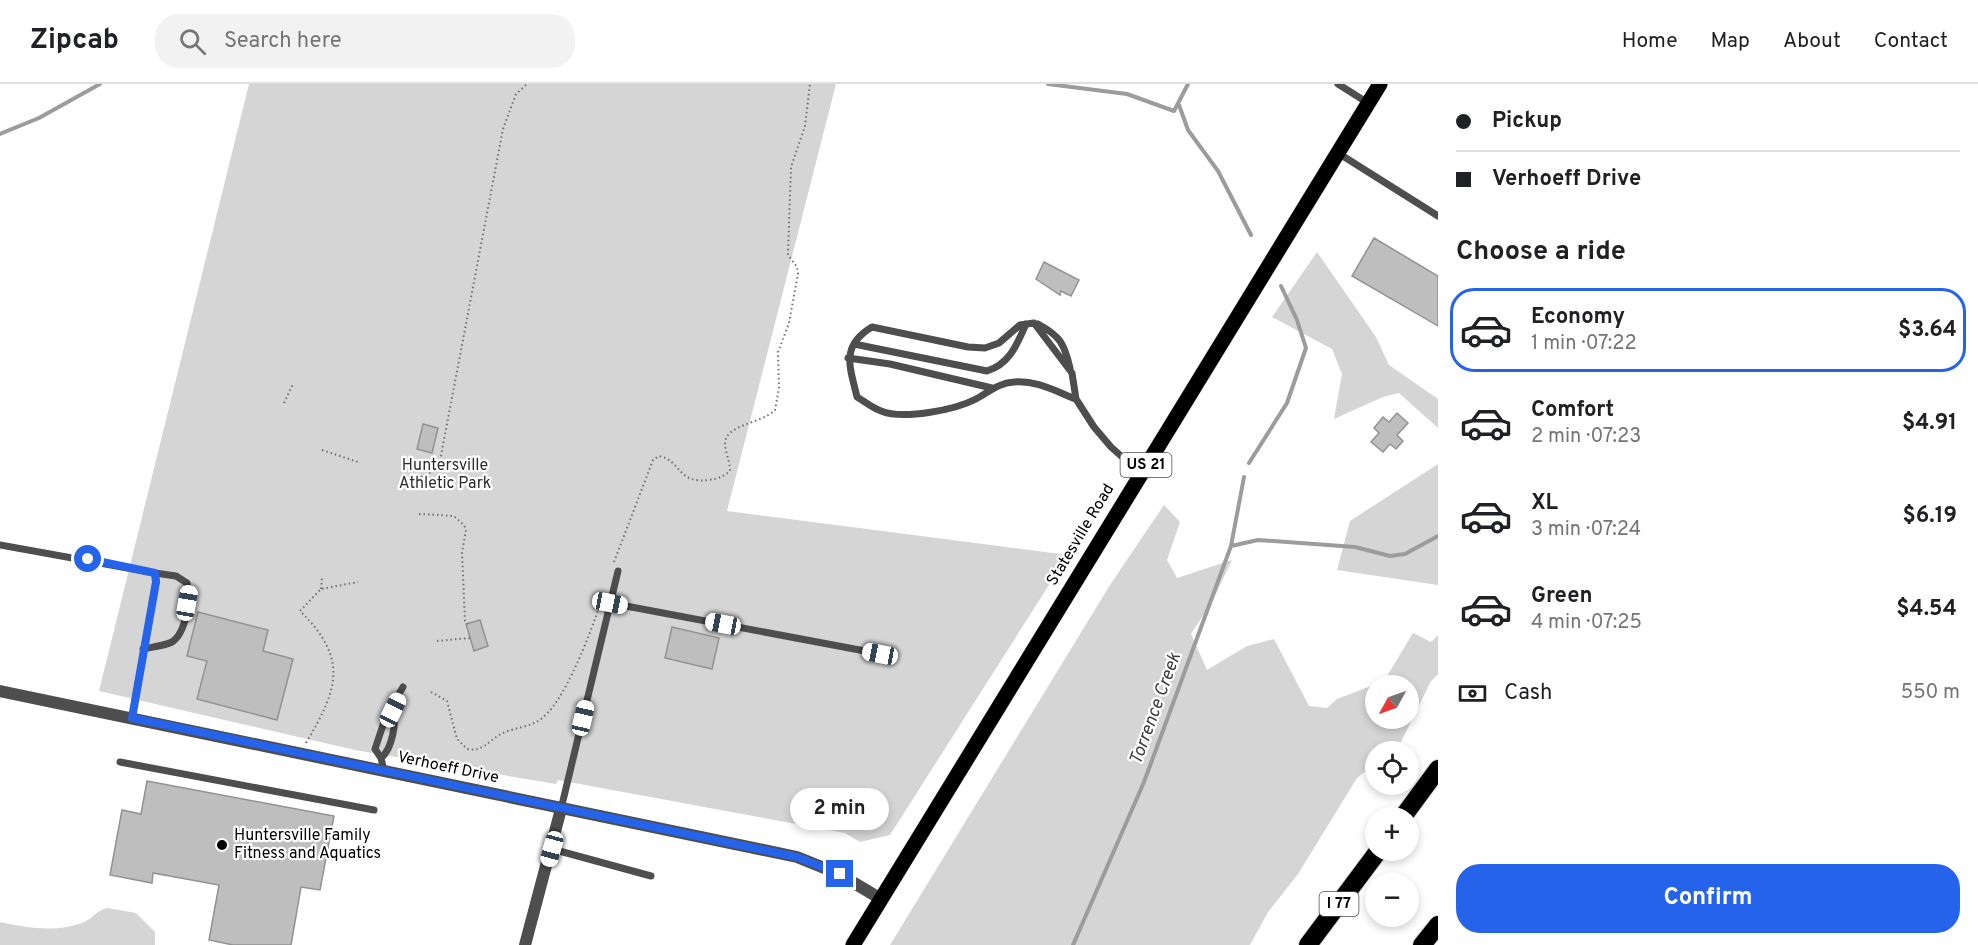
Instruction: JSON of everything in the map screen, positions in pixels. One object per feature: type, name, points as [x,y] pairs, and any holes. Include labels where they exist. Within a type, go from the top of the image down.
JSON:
[{"type":"highway","points":[[1410,807],[1438,769]]},
{"type":"highway","points":[[1419,810],[1438,790]]},
{"type":"highway","name":"I 77","points":[[1308,945],[1372,861]]},
{"type":"highway","points":[[1424,945],[1438,925]]},
{"type":"highway","points":[[1424,945],[1438,932]]},
{"type":"main road","name":"Statesville Road","points":[[853,945],[1380,84]]},
{"type":"street","name":"Verhoeff Drive","points":[[0,691],[797,857],[840,874],[881,899]]},
{"type":"street","points":[[525,945],[561,809]]},
{"type":"lane","points":[[1338,84],[1368,103]]},
{"type":"lane","points":[[1338,153],[1438,216]]},
{"type":"lane","points":[[1030,323],[1072,373],[1076,399],[1111,447],[1140,473]]},
{"type":"lane","points":[[1030,323],[1008,333],[999,343],[985,348],[968,347],[872,327],[863,333],[854,344],[848,358],[857,397],[882,412],[926,413],[956,407],[977,398],[992,388],[1012,382],[1033,382],[1076,399]]},
{"type":"lane","points":[[854,344],[987,371],[994,369],[1012,354],[1030,323]]},
{"type":"lane","points":[[848,358],[890,364],[992,388]]},
{"type":"lane","points":[[0,545],[176,576],[187,583],[189,591],[180,634],[171,642],[144,649]]},
{"type":"lane","points":[[561,809],[610,603],[615,568]]},
{"type":"lane","points":[[132,718],[156,582],[155,573]]},
{"type":"lane","points":[[610,603],[880,654]]},
{"type":"lane","points":[[384,771],[381,758],[375,749],[386,716],[393,710],[404,687]]},
{"type":"lane","points":[[381,758],[388,752],[395,717],[393,710]]},
{"type":"lane","points":[[120,762],[374,810]]},
{"type":"lane","points":[[552,849],[651,876]]},
{"type":"path","points":[[421,477],[436,470],[439,466],[503,129],[516,94],[527,84]]},
{"type":"path","points":[[615,568],[652,460],[659,456],[664,457],[689,479],[696,482],[716,480],[730,471],[725,441],[727,436],[741,426],[760,421],[775,410],[779,388],[778,352],[789,323],[798,274],[797,267],[788,255],[791,167],[805,126],[810,84]]},
{"type":"path","points":[[284,403],[293,384]]},
{"type":"path","points":[[322,450],[358,462]]},
{"type":"path","points":[[418,514],[454,516],[464,525],[463,603],[465,621],[468,624]]},
{"type":"path","points":[[321,589],[322,578]]},
{"type":"path","points":[[300,753],[321,714],[334,680],[334,658],[313,623],[300,611],[321,589],[358,582]]},
{"type":"path","points":[[431,692],[447,700],[457,739],[467,749],[480,749],[498,736],[538,721],[556,704],[585,645],[602,598]]},
{"type":"path","points":[[437,641],[470,638]]},
{"type":"green space","name":"Huntersville Athletic Park","points":[[249,84],[836,84],[727,511],[1068,555],[890,835],[860,842],[845,833],[558,780],[556,784],[355,750],[99,691]]},
{"type":"green space","points":[[1317,252],[1376,337],[1389,365],[1438,399],[1438,428],[1399,393],[1383,397],[1334,419],[1342,374],[1332,349],[1272,317]]},
{"type":"green space","points":[[1438,464],[1438,585],[1337,570],[1350,521]]},
{"type":"green space","points":[[1164,505],[1180,522],[1167,560],[1177,578],[1232,560],[1212,602],[1191,634],[1207,670],[1247,646],[1274,639],[1309,706],[1327,708],[1337,699],[1365,688],[1365,729],[1407,729],[1401,741],[1365,741],[1365,772],[1357,778],[1298,874],[1268,912],[1250,945],[890,945],[1110,585]]},
{"type":"green space","points":[[1413,633],[1431,642],[1438,635],[1438,674],[1431,681],[1419,705],[1419,675],[1388,675]]},
{"type":"green space","points":[[108,908],[136,913],[155,932],[155,945],[0,945],[0,922],[31,928],[63,927],[84,922]]},
{"type":"building","points":[[1374,238],[1438,276],[1438,326],[1352,276]]},
{"type":"building","points":[[1044,262],[1079,280],[1071,296],[1061,291],[1060,295],[1036,279]]},
{"type":"building","points":[[1397,413],[1408,423],[1397,435],[1403,441],[1396,449],[1390,444],[1383,452],[1371,442],[1379,433],[1374,428],[1383,417],[1389,422]]},
{"type":"building","points":[[423,424],[438,428],[432,453],[417,449]]},
{"type":"building","points":[[198,612],[268,630],[263,651],[293,659],[277,720],[197,699],[207,661],[187,656]]},
{"type":"building","points":[[480,620],[488,646],[474,651],[466,624]]},
{"type":"building","points":[[672,627],[719,638],[712,669],[665,658]]},
{"type":"building","name":"Huntersville Family Fitness and Aquatics","points":[[147,781],[334,816],[320,890],[301,887],[291,945],[233,945],[209,940],[219,885],[153,873],[152,883],[110,875],[122,810],[141,814]]},
{"type":"waterway","points":[[0,134],[39,118],[100,84]]},
{"type":"waterway","points":[[1048,84],[1127,94],[1174,111],[1188,84]]},
{"type":"waterway","name":"Torrence Creek","points":[[1179,105],[1188,130],[1218,171],[1251,235]]},
{"type":"waterway","name":"Torrence Creek","points":[[1249,463],[1287,403],[1306,348],[1297,320],[1281,286]]},
{"type":"waterway","name":"Torrence Creek","points":[[1073,945],[1144,782],[1231,546],[1244,477]]},
{"type":"waterway","points":[[1231,546],[1258,540],[1355,547],[1390,556],[1405,554],[1438,536]]},
{"type":"place","name":"Huntersville Family Fitness and Aquatics","points":[[222,845]]},
{"type":"route","points":[[88,559],[155,573],[156,582],[132,718],[797,857],[840,874]]}]
